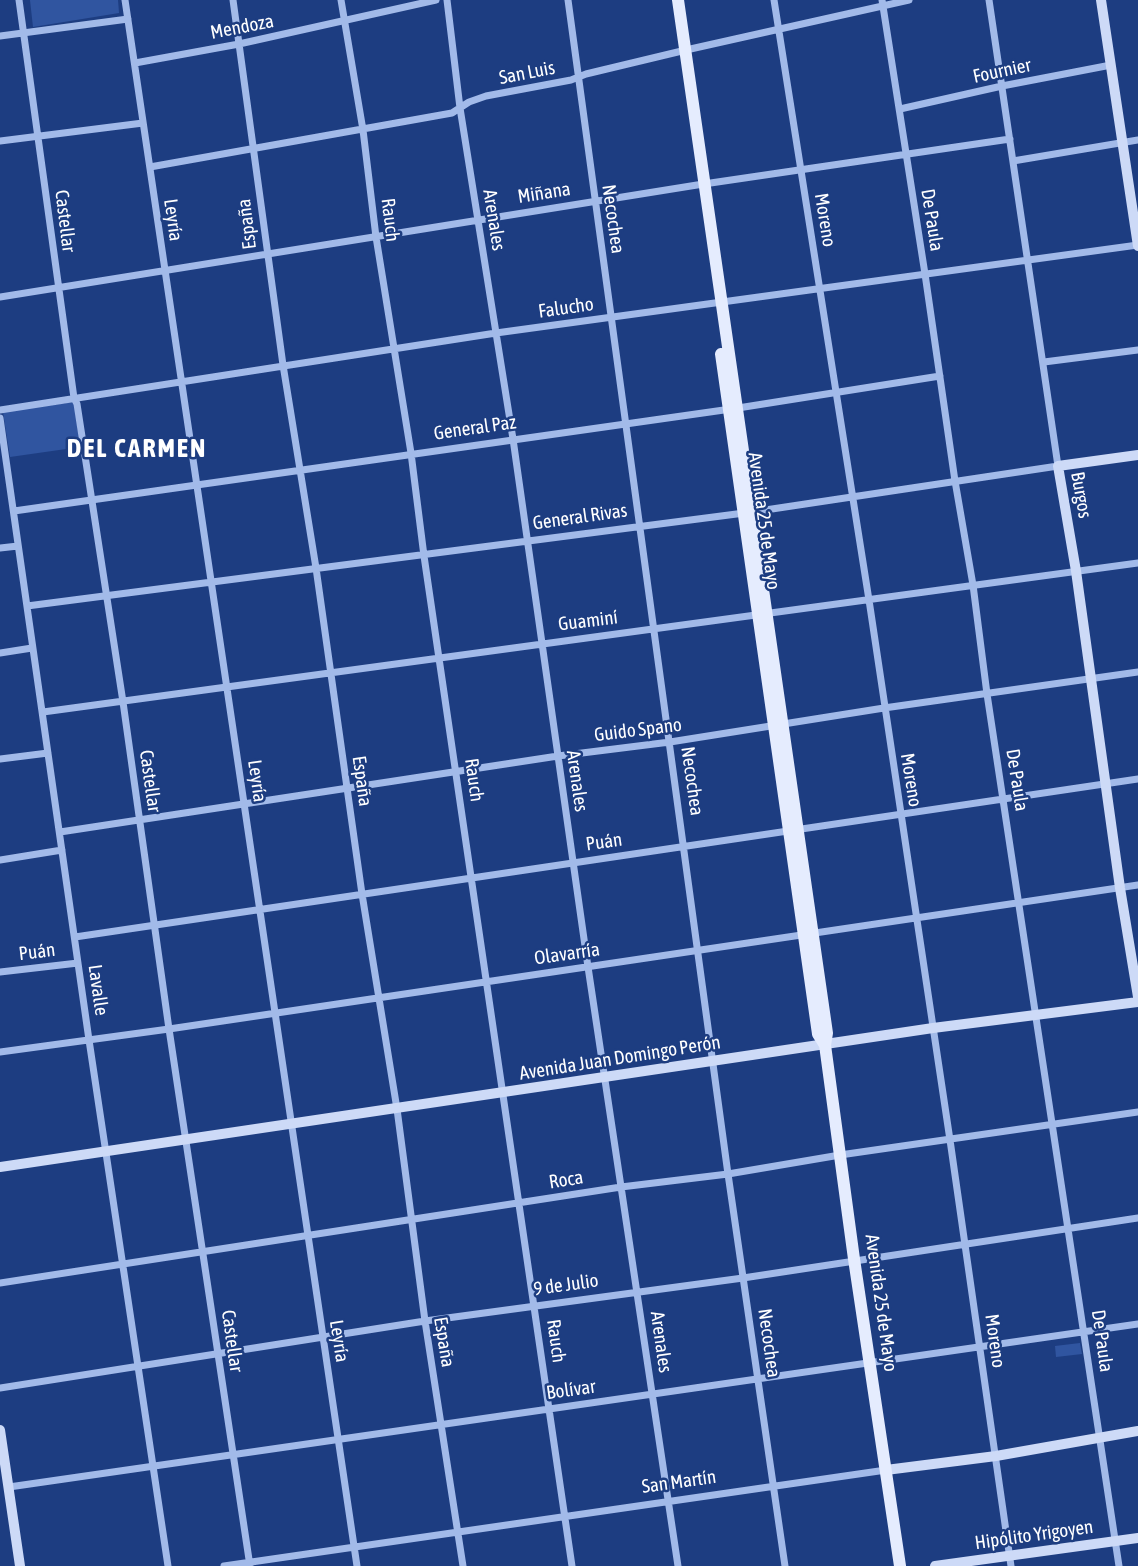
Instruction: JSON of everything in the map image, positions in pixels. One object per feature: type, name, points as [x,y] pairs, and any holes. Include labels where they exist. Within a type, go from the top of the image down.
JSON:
[{"type":"main road","name":"Avenida 25 de Mayo","points":[[670,0],[682,51]]},
{"type":"main road","name":"Avenida 25 de Mayo","points":[[678,0],[700,185],[808,934],[827,1033],[825,1045],[854,1259],[900,1566]]},
{"type":"main road","points":[[1101,0],[1138,245]]},
{"type":"main road","name":"General Rivas","points":[[1058,466],[1138,455]]},
{"type":"main road","name":"Burgos","points":[[1058,466],[1076,571],[1138,999]]},
{"type":"main road","name":"Avenida Juan Domingo Perón","points":[[0,1167],[1138,999]]},
{"type":"main road","name":"Avenida Juan Domingo Perón","points":[[0,1162],[103,1149],[107,1151]]},
{"type":"main road","points":[[0,1430],[20,1566]]},
{"type":"main road","name":"San Martín","points":[[886,1470],[1138,1431]]},
{"type":"main road","name":"Hipólito Yrigoyen","points":[[935,1566],[1010,1561],[1138,1538]]},
{"type":"street","name":"Castellar","points":[[19,0],[74,398],[107,596],[153,925],[250,1564]]},
{"type":"street","name":"Leyría","points":[[125,0],[357,1566]]},
{"type":"street","name":"España","points":[[233,0],[283,365],[316,568],[463,1566]]},
{"type":"street","name":"Rauch","points":[[341,0],[411,453],[572,1566]]},
{"type":"street","name":"Mendoza","points":[[135,63],[239,44],[436,0]]},
{"type":"street","name":"Arenales","points":[[447,0],[460,108],[513,439],[588,967],[678,1566]]},
{"type":"street","name":"Necochea","points":[[568,0],[785,1566]]},
{"type":"street","name":"Moreno","points":[[774,0],[869,600],[1010,1561]]},
{"type":"street","name":"San Luis","points":[[150,167],[452,113],[486,96],[571,80],[882,3],[909,0]]},
{"type":"street","name":"Burgos","points":[[989,0],[1058,466]]},
{"type":"street","name":"De Paula","points":[[882,3],[973,585],[987,694],[1119,1566]]},
{"type":"street","points":[[0,36],[128,19]]},
{"type":"street","name":"Fournier","points":[[900,109],[1111,65]]},
{"type":"street","points":[[0,141],[143,122]]},
{"type":"street","name":"Miñana","points":[[0,297],[478,219],[1010,139]]},
{"type":"street","points":[[1013,161],[1138,140]]},
{"type":"street","name":"Falucho","points":[[0,410],[496,333],[1138,245]]},
{"type":"street","points":[[1044,362],[1138,350]]},
{"type":"street","name":"General Paz","points":[[14,511],[940,376]]},
{"type":"street","name":"Lavalle","points":[[0,418],[168,1566]]},
{"type":"street","name":"General Rivas","points":[[27,606],[747,513],[1058,466]]},
{"type":"street","points":[[0,548],[18,546]]},
{"type":"street","name":"Guaminí","points":[[43,712],[1138,563]]},
{"type":"street","points":[[0,653],[32,648]]},
{"type":"street","name":"Guido Spano","points":[[60,832],[244,802],[1138,672]]},
{"type":"street","points":[[0,760],[48,753]]},
{"type":"street","name":"Puán","points":[[75,937],[1138,779]]},
{"type":"street","points":[[0,860],[62,850]]},
{"type":"street","name":"Olavarría","points":[[0,1052],[169,1030],[1138,885]]},
{"type":"street","name":"Puán","points":[[0,972],[78,963]]},
{"type":"street","name":"Roca","points":[[0,1283],[621,1187],[729,1174],[840,1155],[1138,1112]]},
{"type":"street","name":"9 de Julio","points":[[0,1388],[425,1321],[743,1278],[854,1259],[1138,1218]]},
{"type":"street","name":"Bolívar","points":[[9,1487],[1085,1334],[1138,1324]]},
{"type":"street","name":"San Martín","points":[[224,1566],[886,1470]]},
{"type":"shaded area","points":[[30,0],[118,0],[119,13],[33,27]]},
{"type":"shaded area","points":[[74,402],[80,447],[10,457],[3,412]]},
{"type":"shaded area","points":[[1080,1343],[1082,1354],[1056,1357],[1055,1346]]},
{"type":"district","name":"DEL CARMEN","points":[[137,449]]}]
